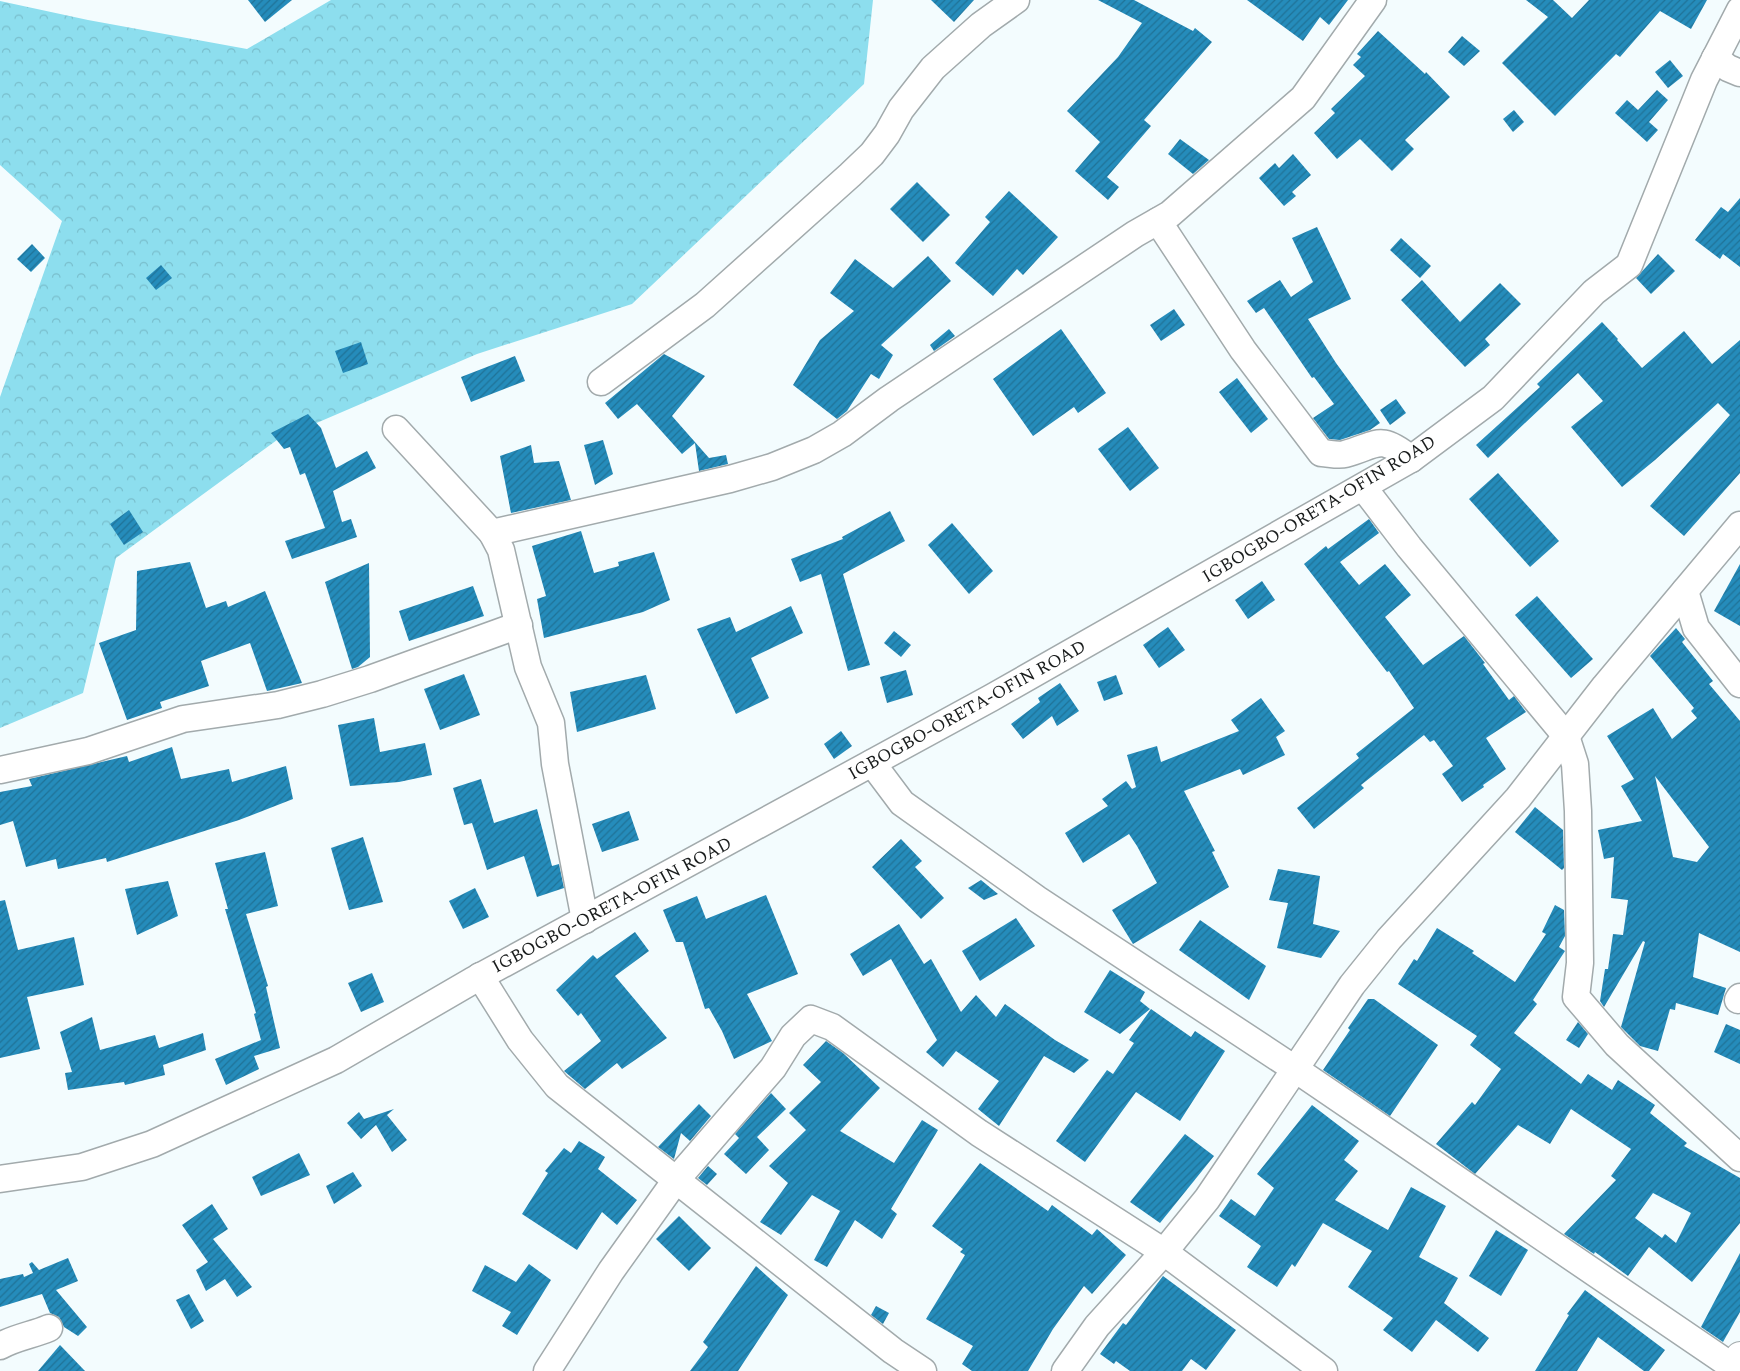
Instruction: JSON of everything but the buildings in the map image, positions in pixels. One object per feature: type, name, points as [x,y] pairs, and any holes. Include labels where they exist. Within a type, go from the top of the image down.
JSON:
[{"type":"street","points":[[601,382],[705,305],[850,175],[872,154],[887,134],[900,109],[933,68],[981,25],[1016,0]]},
{"type":"street","points":[[492,532],[730,479],[772,467],[814,450],[842,434],[889,399],[1170,214],[1303,98],[1373,0]]},
{"type":"street","name":"IGBOGBO-ORETA-OFIN ROAD","points":[[0,1179],[82,1167],[152,1144],[336,1060],[480,976],[872,763],[1411,459],[1493,398],[1594,292],[1629,265],[1704,80],[1740,10]]},
{"type":"street","points":[[1715,58],[1728,68],[1740,73]]},
{"type":"street","points":[[1158,221],[1243,350],[1321,453],[1343,455],[1372,443],[1394,445],[1411,459]]},
{"type":"street","points":[[396,428],[492,532],[501,550],[528,667],[551,723],[555,764],[585,920]]},
{"type":"street","points":[[1363,487],[1409,547],[1566,736],[1575,764],[1578,811],[1580,963],[1576,997],[1617,1045],[1740,1158]]},
{"type":"street","points":[[1065,1371],[1097,1326],[1164,1252],[1207,1199],[1352,984],[1389,939],[1518,798],[1566,736],[1740,525]]},
{"type":"street","points":[[1685,591],[1696,628],[1740,684]]},
{"type":"street","points":[[1661,620],[1696,628]]},
{"type":"street","points":[[0,770],[88,751],[183,719],[278,705],[322,694],[370,680],[518,625]]},
{"type":"street","points":[[872,763],[902,803],[1037,899],[1735,1365]]},
{"type":"street","points":[[480,976],[520,1040],[557,1086],[894,1351],[923,1371]]},
{"type":"street","points":[[547,1371],[611,1270],[676,1180],[773,1068],[793,1036],[811,1019],[832,1027],[979,1133],[1164,1252],[1324,1371]]},
{"type":"street","points":[[0,1346],[13,1339],[29,1337],[50,1328]]},
{"type":"green space","points":[[331,0],[873,0],[864,84],[632,304],[477,354],[277,440],[116,558],[83,693],[0,728],[0,397],[62,221],[0,165],[0,1],[88,20],[247,49]]}]
